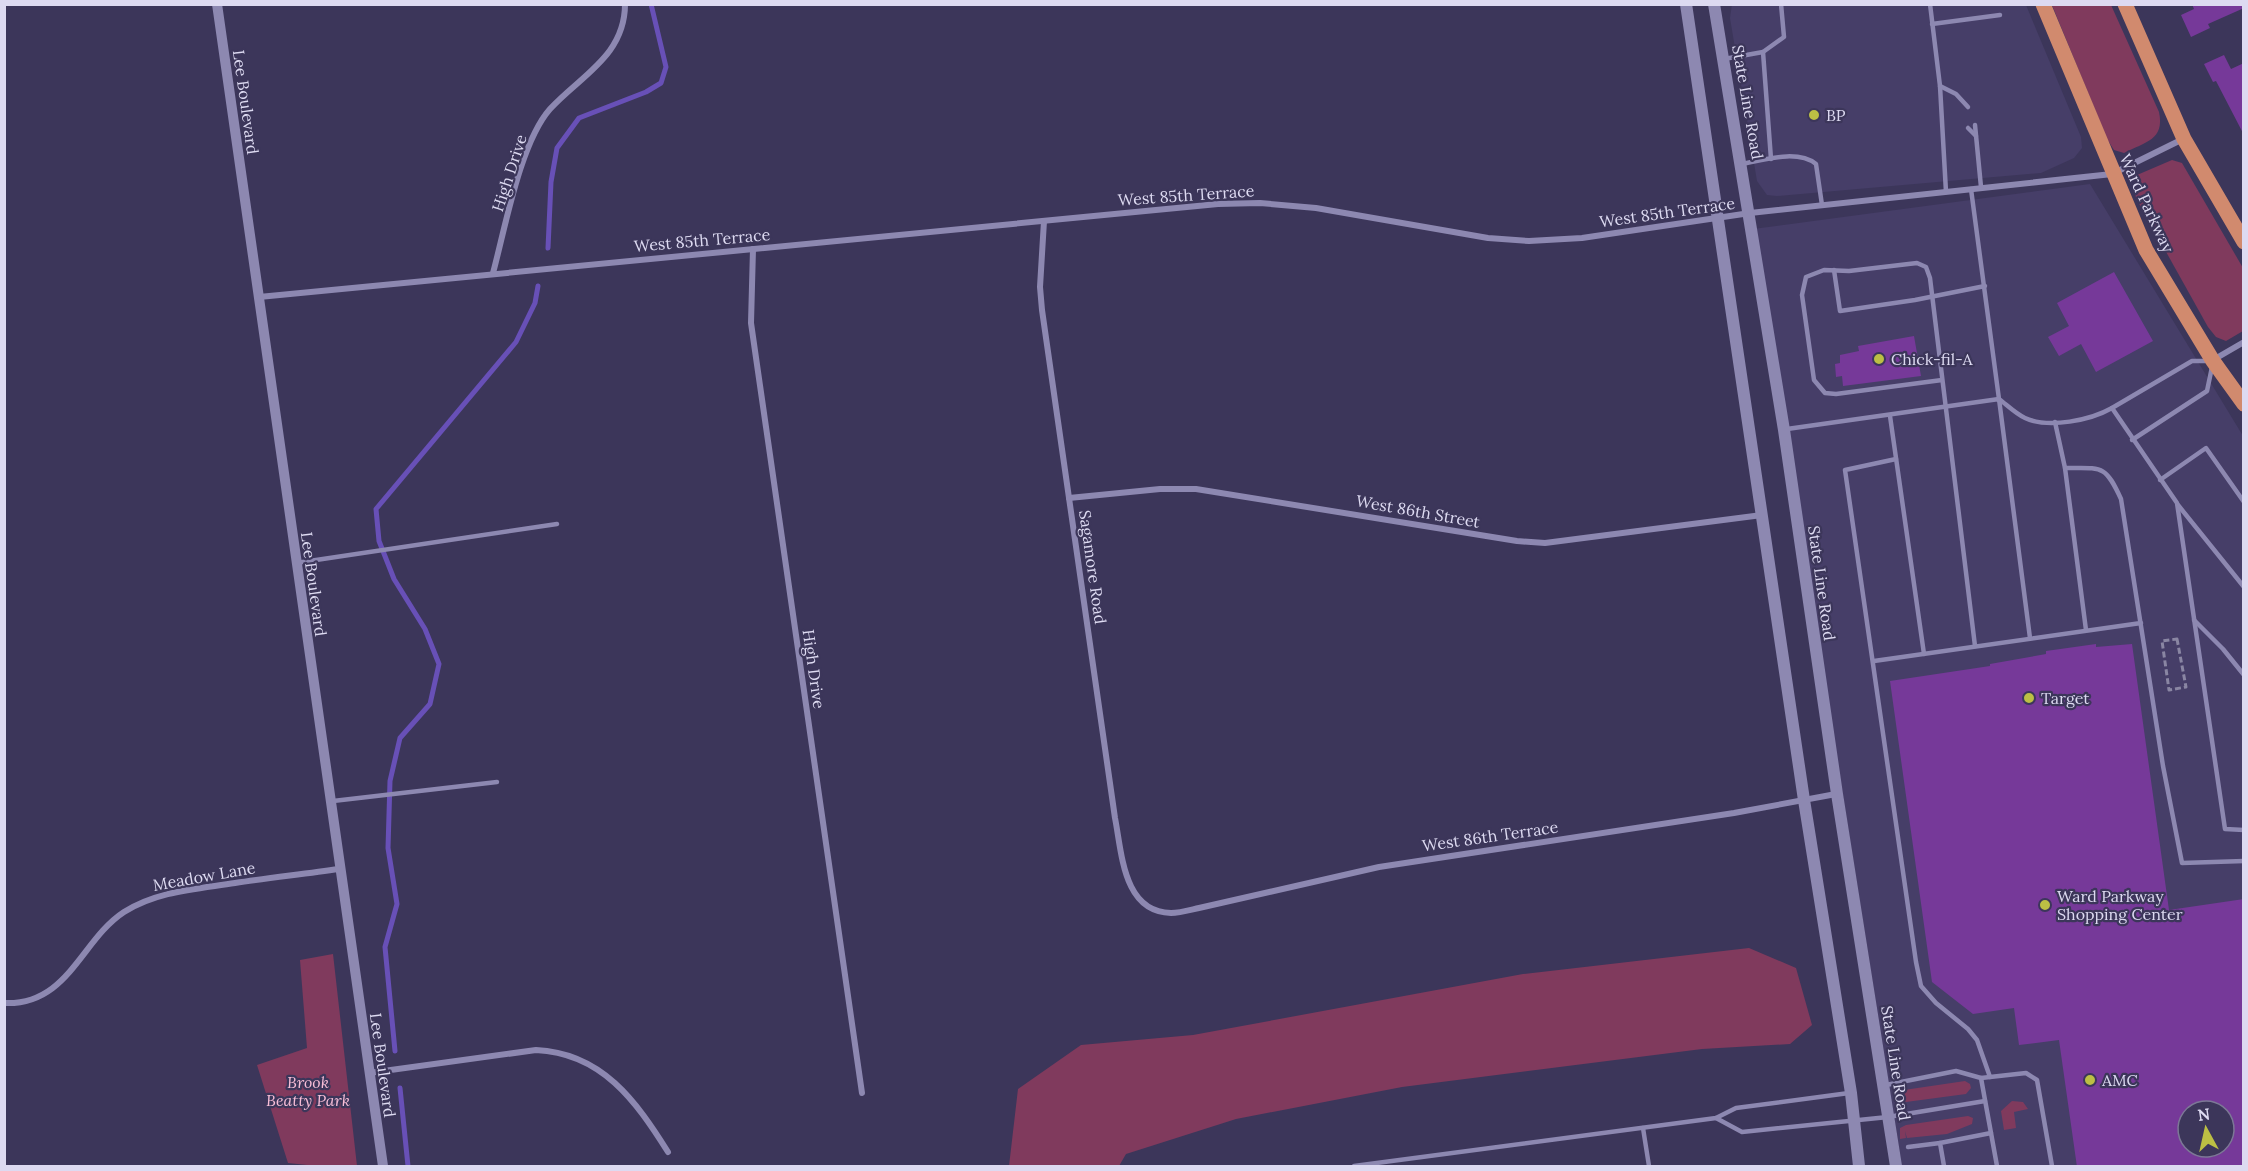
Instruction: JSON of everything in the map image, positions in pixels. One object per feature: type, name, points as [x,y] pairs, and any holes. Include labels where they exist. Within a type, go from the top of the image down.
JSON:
[{"type":"main road","points":[[1686,4],[1720,217],[1804,800],[1851,1093],[1859,1167]]},
{"type":"main road","name":"State Line Road","points":[[1714,4],[1784,430],[1837,794],[1896,1167]]},
{"type":"main road","name":"Ward Parkway","points":[[2043,4],[2112,174],[2146,250],[2213,360],[2244,404]]},
{"type":"main road","points":[[2125,4],[2184,139],[2244,242]]},
{"type":"street","name":"Lee Boulevard","points":[[218,4],[383,1167]]},
{"type":"street","name":"High Drive","points":[[493,273],[522,170],[538,128],[549,110],[594,71],[614,44],[625,18],[625,4]]},
{"type":"street","points":[[2112,174],[2184,139]]},
{"type":"street","name":"West 85th Terrace","points":[[259,297],[1218,204],[1260,203],[1316,208],[1488,238],[1529,241],[1582,238],[1750,213],[2112,174]]},
{"type":"street","name":"Sagamore Road","points":[[1044,221],[1040,287],[1042,310],[1125,870],[1130,889],[1149,907]]},
{"type":"street","name":"High Drive","points":[[753,249],[751,323],[862,1093]]},
{"type":"street","points":[[2213,360],[2244,342]]},
{"type":"street","name":"West 86th Street","points":[[1069,498],[1160,489],[1196,489],[1517,541],[1545,543],[1762,515]]},
{"type":"street","name":"West 86th Terrace","points":[[1149,907],[1170,913],[1410,862],[1646,827],[1837,794]]},
{"type":"street","name":"Meadow Lane","points":[[4,1004],[35,998],[56,987],[73,971],[101,933],[123,913],[147,900],[177,891],[339,869]]},
{"type":"street","points":[[369,1073],[536,1050],[560,1051],[588,1063],[629,1096],[668,1152]]},
{"type":"lane","points":[[1724,59],[1762,52],[1784,38],[1781,4]]},
{"type":"lane","points":[[1930,4],[1940,86],[1946,192]]},
{"type":"lane","points":[[1932,24],[2000,15]]},
{"type":"lane","points":[[1762,52],[1771,159]]},
{"type":"lane","points":[[1940,86],[1956,94],[1968,107]]},
{"type":"lane","points":[[1961,110],[1962,103]]},
{"type":"lane","points":[[1975,125],[1981,187]]},
{"type":"lane","points":[[1968,128],[1976,136]]},
{"type":"lane","points":[[1742,164],[1789,156],[1809,158],[1816,164],[1822,206]]},
{"type":"lane","points":[[1971,189],[2030,639]]},
{"type":"lane","points":[[1942,380],[1836,394],[1825,393],[1814,380],[1803,287],[1806,277],[1813,273],[1834,270],[1917,263],[1926,267],[1930,278],[1975,646]]},
{"type":"lane","points":[[1834,270],[1840,311],[1932,297],[1985,286]]},
{"type":"lane","points":[[1784,430],[1999,399],[2026,419],[2055,422],[2095,418],[2192,361],[2213,360],[2207,390],[2132,440]]},
{"type":"lane","points":[[2112,408],[2160,480],[2244,587]]},
{"type":"lane","points":[[1890,416],[1924,654]]},
{"type":"lane","points":[[2055,422],[2065,468],[2086,630]]},
{"type":"lane","points":[[2160,480],[2206,448],[2244,502]]},
{"type":"lane","points":[[1896,459],[1845,470],[1921,986],[1936,1003],[1968,1029],[1977,1040],[1990,1077]]},
{"type":"lane","points":[[2065,468],[2098,468],[2111,476],[2121,499],[2163,766],[2182,863],[2244,861]]},
{"type":"lane","points":[[2177,503],[2225,829],[2244,830]]},
{"type":"lane","points":[[296,563],[557,524]]},
{"type":"lane","points":[[2194,620],[2223,649],[2244,675]]},
{"type":"lane","points":[[1874,661],[2142,622]]},
{"type":"lane","points":[[330,801],[497,782]]},
{"type":"lane","points":[[1883,1086],[1956,1071],[1982,1078],[2026,1073],[2037,1080],[2052,1167]]},
{"type":"lane","points":[[1982,1078],[1997,1167]]},
{"type":"lane","points":[[1354,1167],[1716,1118],[1736,1108],[1851,1093]]},
{"type":"lane","points":[[1716,1118],[1742,1132],[1888,1117],[1985,1101]]},
{"type":"lane","points":[[1643,1128],[1649,1167]]},
{"type":"lane","points":[[1908,1147],[1991,1133]]},
{"type":"lane","points":[[1940,1143],[1944,1167]]},
{"type":"path","points":[[2177,639],[2186,687],[2169,690],[2162,641],[2177,639]]},
{"type":"shaded area","points":[[1732,4],[2026,5],[2081,137],[2082,148],[2074,158],[2041,173],[1767,195],[1757,181],[1730,18]]},
{"type":"shaded area","name":"Ward Parkway Shopping Center","points":[[2090,184],[2243,436],[2243,1166],[1902,1166],[1753,229]]},
{"type":"green space","points":[[2052,5],[2111,5],[2159,112],[2159,129],[2152,139],[2124,153],[2114,150],[2107,139]]},
{"type":"green space","points":[[2172,160],[2182,163],[2243,268],[2243,331],[2226,341],[2216,337],[2208,327],[2136,198],[2134,184],[2137,175]]},
{"type":"green space","points":[[1749,948],[1796,968],[1812,1025],[1790,1044],[1702,1049],[1402,1087],[1236,1119],[1126,1154],[1119,1166],[1009,1166],[1018,1089],[1081,1045],[1193,1035],[1523,974]]},
{"type":"green space","name":"Brook Beatty Park","points":[[333,954],[357,1166],[288,1163],[257,1065],[307,1048],[300,960]]},
{"type":"green space","points":[[1965,1081],[1970,1084],[1971,1088],[1966,1094],[1906,1102],[1899,1098],[1899,1094],[1904,1090]]},
{"type":"green space","points":[[2012,1101],[2023,1102],[2028,1109],[2014,1112],[2016,1128],[2004,1130],[2001,1111]]},
{"type":"green space","points":[[1968,1116],[1973,1118],[1972,1124],[1947,1134],[1907,1138],[1905,1131],[1906,1138],[1900,1139],[1900,1128],[1906,1125]]},
{"type":"building","points":[[2192,4],[2244,4],[2244,8],[2208,24],[2210,28],[2191,37],[2181,15],[2194,9]]},
{"type":"building","points":[[2224,55],[2231,69],[2244,63],[2244,135],[2216,81],[2213,82],[2204,64]]},
{"type":"building","points":[[2114,272],[2153,341],[2096,372],[2081,344],[2059,356],[2048,337],[2069,326],[2057,303]]},
{"type":"building","name":"Chick-fil-A","points":[[1914,336],[1921,376],[1843,386],[1842,376],[1836,377],[1835,364],[1840,363],[1840,355],[1859,351],[1858,346]]},
{"type":"building","name":"Ward Parkway Shopping Center","points":[[2096,644],[2096,647],[2132,644],[2169,910],[2244,899],[2244,1167],[2077,1167],[2059,1040],[2019,1045],[2014,1008],[1973,1014],[1932,982],[1890,681],[1990,666],[1990,664],[2046,654],[2046,651]]},
{"type":"waterway","points":[[548,248],[551,182],[557,148],[579,118],[646,92],[661,83],[666,67],[651,4]]},
{"type":"waterway","points":[[395,1051],[385,947],[397,904],[388,848],[390,781],[400,738],[430,704],[439,664],[425,629],[394,579],[379,541],[376,509],[516,342],[535,303],[538,286]]},
{"type":"waterway","points":[[400,1088],[408,1166]]},
{"type":"place","name":"BP","points":[[1814,115]]},
{"type":"place","name":"Chick-fil-A","points":[[1879,359]]},
{"type":"place","name":"Target","points":[[2029,698]]},
{"type":"place","name":"Ward Parkway Shopping Center","points":[[2045,905]]},
{"type":"place","name":"AMC","points":[[2090,1080]]}]
